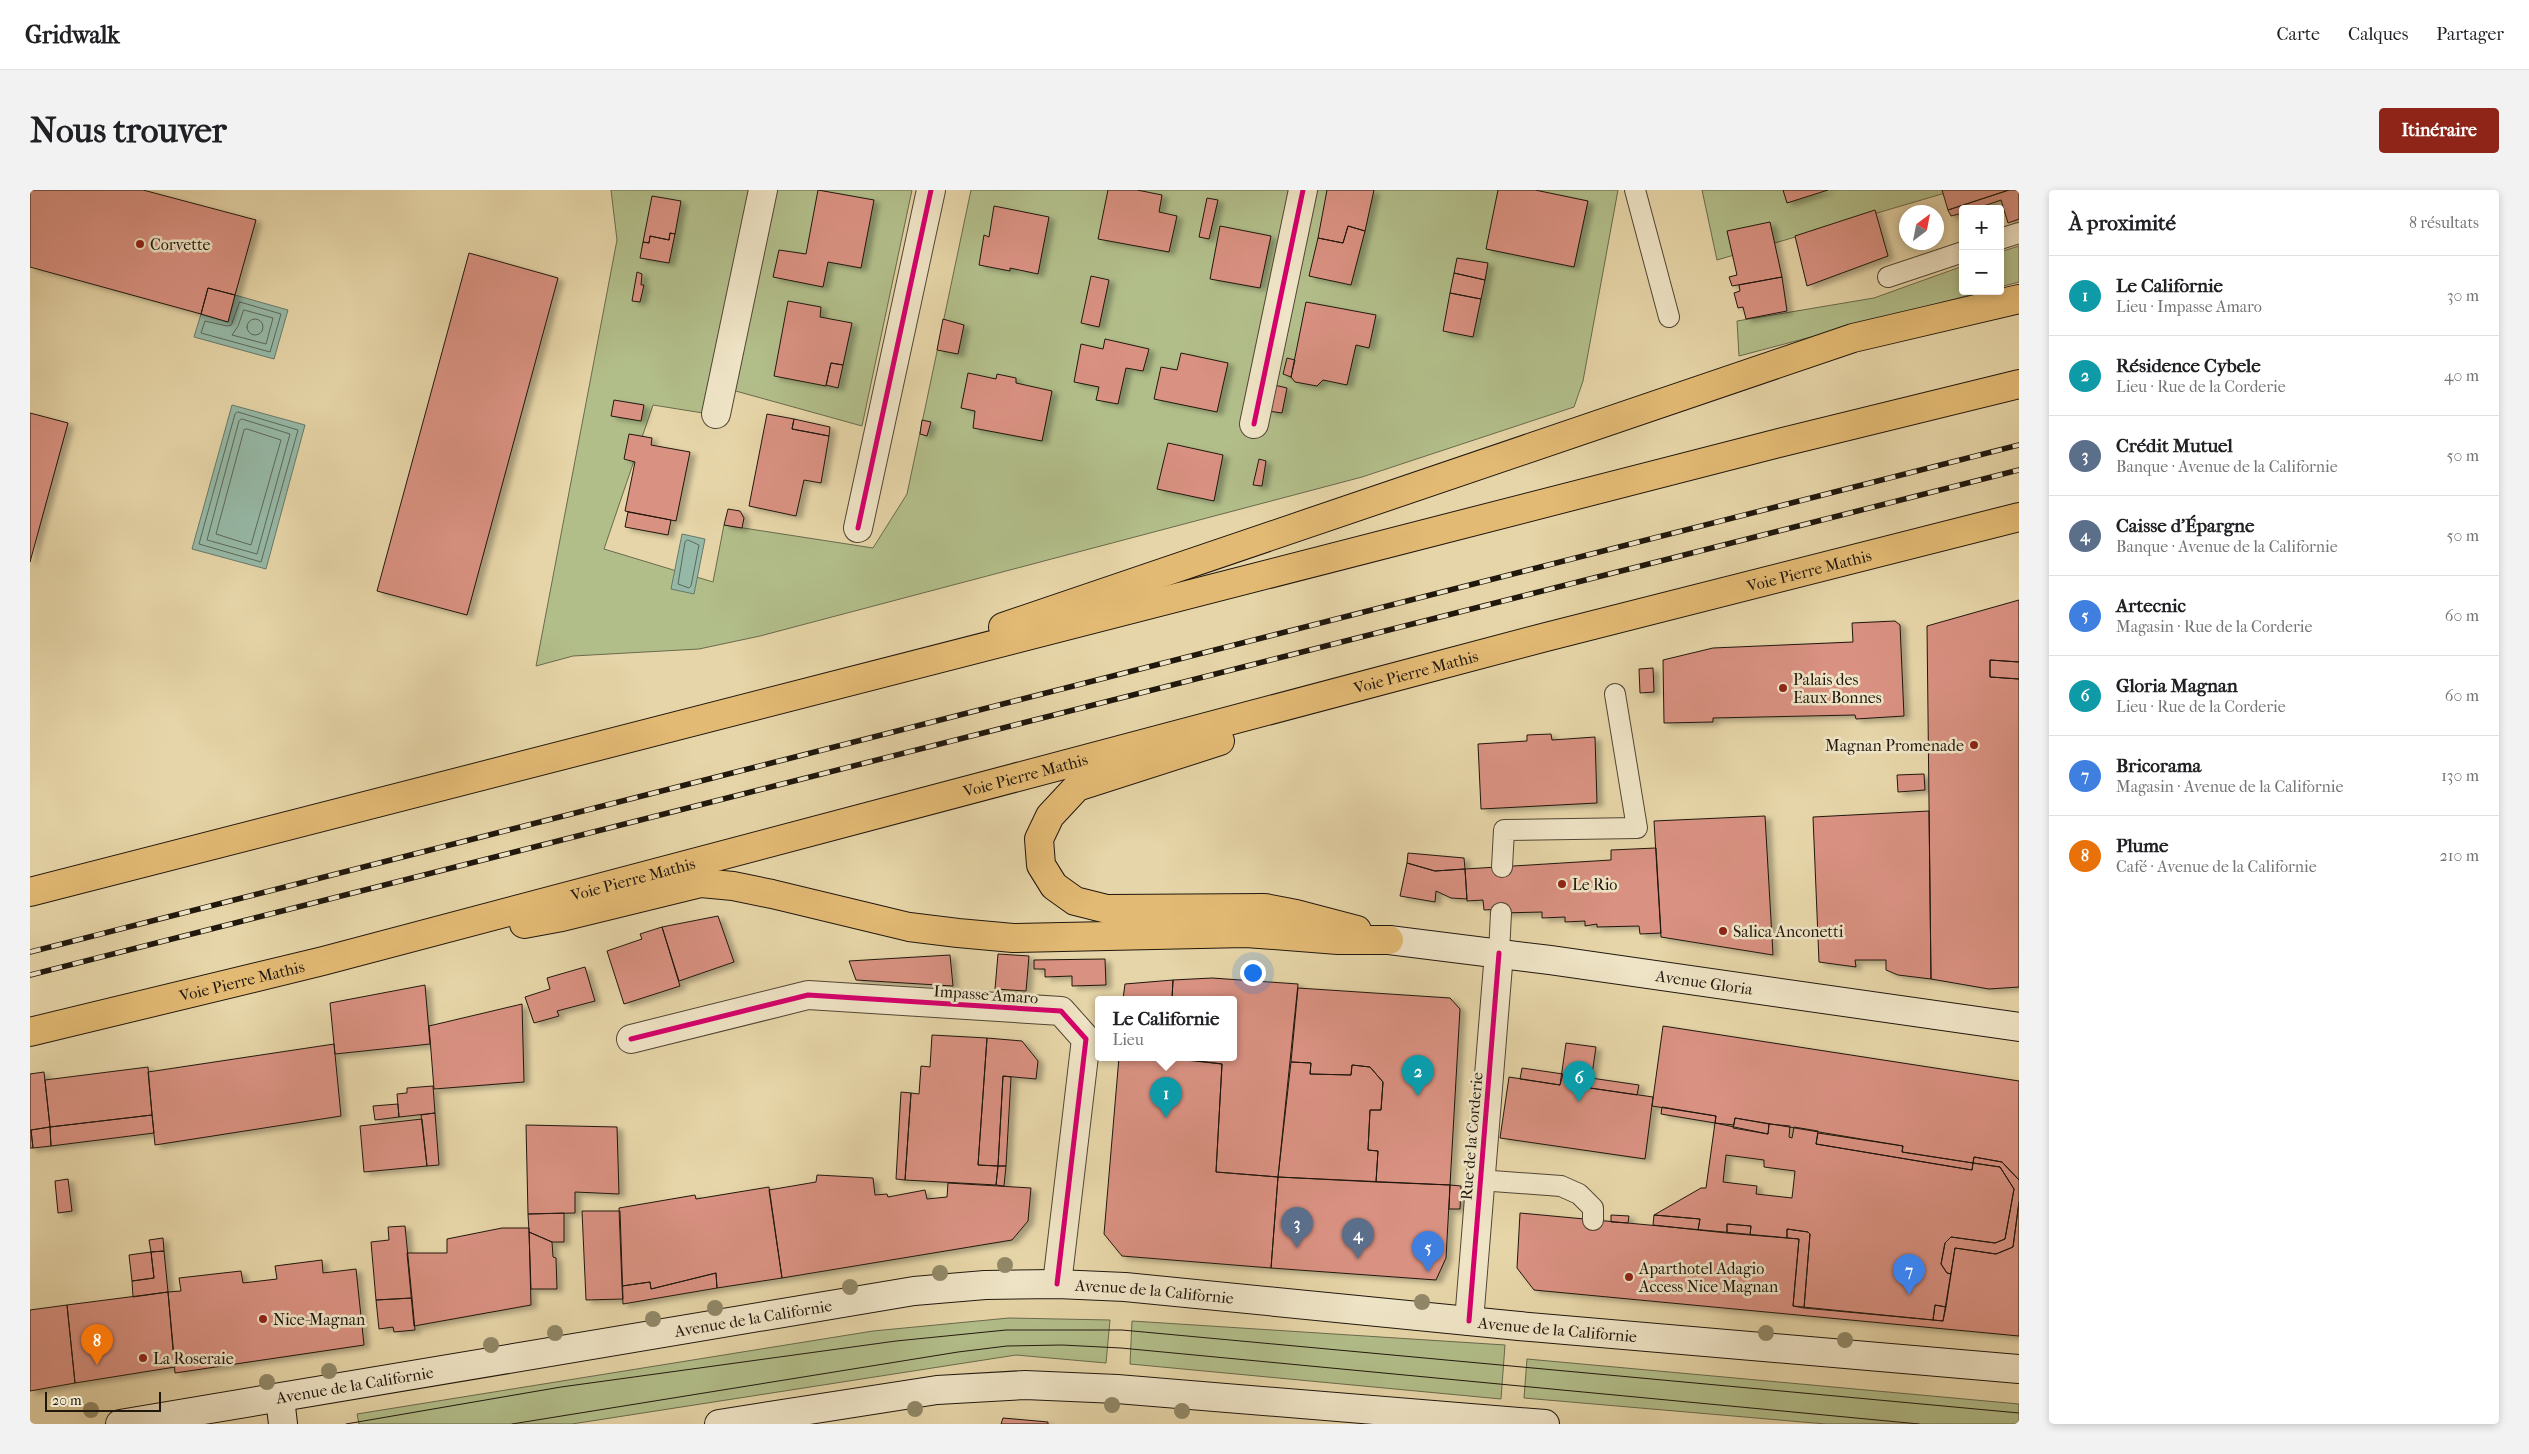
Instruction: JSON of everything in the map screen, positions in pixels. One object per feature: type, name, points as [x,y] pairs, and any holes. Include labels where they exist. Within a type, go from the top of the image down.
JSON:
[{"type":"highway","points":[[816,692],[1170,569],[1853,338],[2019,299]]},
{"type":"highway","points":[[30,892],[816,692],[1775,444],[2019,384]]},
{"type":"highway","name":"Voie Pierre Mathis","points":[[30,1032],[323,960],[1546,637],[2019,517]]},
{"type":"highway","points":[[1389,940],[1338,924],[1265,908],[1107,909],[1075,901],[1054,886],[1041,866],[1039,839],[1050,816],[1077,787],[1546,637]]},
{"type":"highway","points":[[323,960],[562,918],[701,883],[733,886],[772,894],[909,927],[1013,938],[1246,933],[1338,940],[1389,940]]},
{"type":"main road","points":[[716,414],[763,190]]},
{"type":"main road","points":[[858,528],[931,190]]},
{"type":"main road","points":[[1254,424],[1303,190]]},
{"type":"main road","name":"Avenue Gloria","points":[[1389,940],[1498,953],[2019,1027]]},
{"type":"main road","name":"Rue de la Corderie","points":[[1469,1321],[1498,953]]},
{"type":"main road","name":"Impasse Amaro","points":[[630,1038],[808,995],[1061,1011],[1086,1039],[1057,1284]]},
{"type":"main road","name":"Avenue de la Californie","points":[[120,1424],[281,1411],[914,1291],[985,1285],[1057,1284],[1125,1287],[1469,1321],[2019,1369]]},
{"type":"main road","points":[[718,1424],[937,1390],[1025,1385],[1117,1389],[1545,1424]]},
{"type":"lane","points":[[1635,190],[1669,317]]},
{"type":"lane","points":[[2004,238],[2019,233]]},
{"type":"lane","points":[[1888,277],[1959,253]]},
{"type":"lane","points":[[1502,867],[1504,830],[1636,828],[1615,694]]},
{"type":"lane","points":[[1498,953],[1501,912]]},
{"type":"lane","points":[[1480,1180],[1560,1186],[1579,1194],[1593,1208],[1593,1220]]},
{"type":"green space","points":[[611,190],[754,190],[703,413],[653,405],[604,549],[713,582],[724,525],[873,548],[907,494],[971,190],[1618,190],[1583,381],[1574,407],[1362,477],[760,636],[699,649],[573,656],[536,666],[617,240]]},
{"type":"green space","points":[[774,190],[912,190],[862,426],[732,390]]},
{"type":"green space","points":[[1702,190],[1952,190],[1952,191],[1717,260]]},
{"type":"green space","points":[[2019,246],[2019,282],[2004,286],[2004,251]]},
{"type":"green space","points":[[1959,267],[1959,295],[1970,295],[1739,356],[1737,321],[1874,298]]},
{"type":"green space","points":[[1009,1318],[1110,1320],[1106,1363],[1016,1355],[572,1424],[359,1424],[357,1414],[873,1331]]},
{"type":"green space","points":[[1132,1321],[1505,1345],[1501,1399],[1130,1364]]},
{"type":"green space","points":[[1527,1359],[2019,1404],[2019,1424],[1826,1424],[1524,1398]]},
{"type":"water","points":[[235,295],[288,310],[274,359],[194,337],[201,314],[228,322]]},
{"type":"water","points":[[232,405],[305,425],[266,569],[192,549]]},
{"type":"water","points":[[682,534],[705,539],[694,594],[671,589]]},
{"type":"building","name":"Corvette","points":[[30,190],[143,190],[256,220],[235,295],[208,288],[201,314],[30,267]]},
{"type":"building","points":[[818,190],[874,200],[861,268],[828,262],[823,287],[773,277],[779,250],[806,254]]},
{"type":"building","points":[[1108,190],[1137,190],[1162,195],[1159,212],[1177,216],[1169,252],[1098,239]]},
{"type":"building","points":[[1327,190],[1374,190],[1365,231],[1348,226],[1343,243],[1318,238]]},
{"type":"building","points":[[1498,190],[1535,190],[1588,201],[1574,267],[1486,249]]},
{"type":"building","points":[[1783,190],[1828,190],[1787,203]]},
{"type":"building","points":[[1942,190],[2009,190],[1959,205],[1948,210]]},
{"type":"building","points":[[2009,190],[2019,190],[2019,219],[2008,223],[2001,200],[1987,205],[1963,205]]},
{"type":"building","points":[[652,196],[681,201],[675,234],[670,233],[669,240],[650,236],[649,243],[643,242]]},
{"type":"building","points":[[1207,198],[1218,200],[1209,239],[1199,237]]},
{"type":"building","points":[[994,206],[1049,217],[1038,274],[1010,268],[1010,271],[979,265],[984,235],[989,237]]},
{"type":"building","points":[[1959,206],[1959,214],[1951,216],[1948,210]]},
{"type":"building","points":[[1875,210],[1888,256],[1807,286],[1795,236]]},
{"type":"building","points":[[1770,222],[1782,277],[1732,286],[1729,277],[1737,275],[1727,231]]},
{"type":"building","points":[[1220,226],[1271,236],[1260,288],[1210,279]]},
{"type":"building","points":[[1348,226],[1365,231],[1351,285],[1309,276],[1318,238],[1343,243]]},
{"type":"building","points":[[670,233],[675,234],[669,263],[640,258],[643,242],[649,243],[650,236],[669,240]]},
{"type":"building","points":[[469,253],[558,278],[467,615],[377,591]]},
{"type":"building","points":[[1457,258],[1488,263],[1485,280],[1454,273]]},
{"type":"building","points":[[637,272],[642,274],[641,285],[644,285],[640,302],[632,301]]},
{"type":"building","points":[[1454,273],[1485,280],[1481,299],[1450,293]]},
{"type":"building","points":[[1091,276],[1109,280],[1099,327],[1081,323]]},
{"type":"building","points":[[1782,277],[1787,311],[1746,319],[1743,307],[1738,308],[1734,293],[1740,291],[1739,285]]},
{"type":"building","points":[[208,288],[235,295],[228,322],[201,314]]},
{"type":"building","points":[[1450,293],[1481,299],[1473,337],[1443,331]]},
{"type":"building","points":[[788,301],[821,307],[820,317],[852,323],[843,365],[831,363],[826,386],[774,376]]},
{"type":"building","points":[[1306,302],[1376,315],[1369,348],[1356,345],[1347,385],[1323,380],[1317,386],[1295,382],[1291,377]]},
{"type":"building","points":[[943,319],[964,325],[958,354],[937,350]]},
{"type":"building","points":[[1105,339],[1149,349],[1143,371],[1126,368],[1118,404],[1096,400],[1099,387],[1074,382],[1081,344],[1103,349]]},
{"type":"building","points":[[1181,353],[1228,363],[1217,412],[1154,399],[1161,367],[1177,370]]},
{"type":"building","points":[[1287,358],[1295,360],[1291,377],[1283,374]]},
{"type":"building","points":[[831,363],[843,365],[838,388],[826,385]]},
{"type":"building","points":[[968,373],[996,379],[997,374],[1016,378],[1016,383],[1052,391],[1042,441],[973,428],[975,411],[961,408]]},
{"type":"building","points":[[1274,385],[1287,388],[1282,413],[1268,411]]},
{"type":"building","points":[[614,400],[644,405],[641,421],[611,416]]},
{"type":"building","points":[[30,413],[68,423],[30,562]]},
{"type":"building","points":[[767,414],[794,419],[792,429],[829,436],[821,483],[804,480],[796,516],[749,506]]},
{"type":"building","points":[[794,419],[830,427],[829,436],[792,429]]},
{"type":"building","points":[[922,420],[931,422],[927,436],[920,434]]},
{"type":"building","points":[[629,434],[652,438],[651,445],[690,452],[676,521],[625,511],[635,462],[624,459]]},
{"type":"building","points":[[1168,443],[1223,455],[1214,501],[1157,489]]},
{"type":"building","points":[[1259,459],[1266,461],[1262,486],[1253,485]]},
{"type":"building","points":[[728,509],[740,511],[744,518],[742,528],[724,525]]},
{"type":"building","points":[[628,512],[671,520],[668,535],[625,527]]},
{"type":"building","name":"Magnan Promenade","points":[[2019,600],[2019,662],[1990,660],[1990,677],[2019,679],[2019,987],[1989,989],[1931,979],[1927,626]]},
{"type":"building","name":"Palais des Eaux Bonnes","points":[[1895,621],[1900,625],[1904,716],[1856,719],[1855,715],[1713,718],[1713,722],[1664,723],[1663,660],[1713,648],[1853,642],[1852,623]]},
{"type":"building","points":[[1990,660],[2019,662],[2019,679],[1990,677]]},
{"type":"building","points":[[1653,668],[1654,692],[1640,693],[1639,669]]},
{"type":"building","points":[[1551,734],[1552,740],[1595,737],[1597,803],[1481,809],[1478,744],[1527,741],[1527,735]]},
{"type":"building","points":[[1924,774],[1925,790],[1898,792],[1897,775]]},
{"type":"building","points":[[1929,811],[1931,979],[1898,975],[1886,970],[1886,960],[1855,960],[1856,967],[1819,962],[1813,817]]},
{"type":"building","points":[[1765,816],[1773,955],[1661,937],[1654,821]]},
{"type":"building","name":"Le Rio","points":[[1656,848],[1661,933],[1640,934],[1639,926],[1597,927],[1597,924],[1585,926],[1585,921],[1565,922],[1565,917],[1542,918],[1542,912],[1501,913],[1500,909],[1484,910],[1483,900],[1467,901],[1465,869],[1611,860],[1611,850]]},
{"type":"building","points":[[1408,853],[1464,858],[1465,869],[1435,871],[1407,863]]},
{"type":"building","points":[[1407,863],[1435,871],[1465,869],[1467,899],[1451,898],[1436,891],[1435,902],[1400,896]]},
{"type":"building","points":[[718,916],[734,962],[679,981],[662,927]]},
{"type":"building","points":[[662,927],[680,986],[624,1004],[607,951],[642,939],[640,934]]},
{"type":"building","points":[[998,954],[1029,956],[1026,991],[995,989]]},
{"type":"building","points":[[950,955],[953,986],[856,980],[849,961]]},
{"type":"building","points":[[1105,959],[1106,985],[1072,986],[1072,976],[1045,977],[1045,969],[1034,969],[1034,960]]},
{"type":"building","points":[[585,967],[595,1001],[557,1011],[559,1016],[534,1023],[525,997],[550,989],[547,978]]},
{"type":"building","points":[[1212,978],[1298,984],[1278,1177],[1216,1172],[1222,1064],[1194,1061],[1237,1061],[1237,996],[1172,996],[1173,980]]},
{"type":"building","points":[[1173,980],[1172,996],[1123,996],[1125,984]]},
{"type":"building","points":[[425,985],[430,1044],[335,1054],[330,1003]]},
{"type":"building","points":[[1298,988],[1450,998],[1460,1009],[1450,1185],[1376,1182],[1378,1151],[1368,1150],[1370,1110],[1381,1110],[1383,1082],[1370,1067],[1352,1065],[1351,1075],[1310,1074],[1311,1063],[1291,1062]]},
{"type":"building","points":[[522,1004],[524,1082],[434,1089],[429,1026]]},
{"type":"building","points":[[1663,1026],[2019,1081],[2019,1180],[2002,1162],[1974,1157],[1973,1163],[1902,1152],[1903,1146],[1735,1118],[1734,1125],[1715,1123],[1716,1116],[1652,1106]]},
{"type":"building","points":[[932,1035],[987,1038],[978,1165],[998,1166],[996,1185],[905,1180],[911,1093],[919,1094],[921,1066],[930,1067]]},
{"type":"building","points":[[987,1038],[1022,1041],[1038,1061],[1036,1079],[1003,1076],[998,1166],[978,1165]]},
{"type":"building","points":[[1566,1043],[1596,1047],[1590,1088],[1653,1097],[1645,1159],[1500,1138],[1509,1077],[1560,1085]]},
{"type":"building","points":[[334,1044],[341,1116],[155,1145],[148,1072]]},
{"type":"building","points":[[1119,1061],[1198,1061],[1222,1064],[1216,1172],[1278,1177],[1271,1268],[1122,1256],[1104,1234]]},
{"type":"building","points":[[1291,1062],[1311,1063],[1310,1074],[1351,1075],[1352,1065],[1370,1067],[1383,1082],[1381,1110],[1370,1110],[1368,1150],[1378,1151],[1376,1182],[1278,1177]]},
{"type":"building","points":[[148,1067],[152,1115],[50,1127],[45,1080]]},
{"type":"building","points":[[1522,1068],[1563,1074],[1560,1085],[1520,1079]]},
{"type":"building","points":[[44,1072],[50,1127],[31,1130],[33,1148],[30,1148],[30,1074]]},
{"type":"building","points":[[1003,1076],[1011,1077],[1006,1166],[998,1166]]},
{"type":"building","points":[[1591,1078],[1639,1085],[1637,1095],[1590,1088]]},
{"type":"building","points":[[433,1086],[435,1113],[399,1117],[397,1094],[407,1093],[407,1088]]},
{"type":"building","points":[[901,1092],[911,1093],[905,1180],[896,1179]]},
{"type":"building","points":[[398,1104],[399,1117],[375,1120],[373,1106]]},
{"type":"building","points":[[1662,1107],[1716,1116],[1715,1123],[1661,1114]]},
{"type":"building","points":[[435,1113],[439,1165],[427,1166],[421,1115]]},
{"type":"building","points":[[152,1115],[154,1133],[51,1146],[50,1127]]},
{"type":"building","points":[[1735,1118],[1769,1124],[1768,1134],[1733,1128]]},
{"type":"building","points":[[422,1119],[427,1166],[364,1172],[360,1126]]},
{"type":"building","points":[[1715,1123],[1768,1134],[1769,1124],[1790,1126],[1789,1137],[1792,1138],[1794,1127],[1818,1131],[1816,1144],[1972,1170],[1973,1163],[2000,1167],[2014,1189],[2005,1239],[1995,1243],[1951,1237],[1945,1243],[1941,1264],[1947,1273],[1951,1274],[1946,1307],[1935,1305],[1933,1320],[1804,1308],[1810,1234],[1808,1232],[1787,1229],[1787,1238],[1750,1235],[1751,1226],[1727,1224],[1727,1233],[1698,1230],[1700,1219],[1654,1215],[1701,1188],[1706,1188]],"holes":[[[1726,1155],[1764,1160],[1764,1167],[1795,1171],[1792,1198],[1756,1194],[1757,1186],[1723,1182]]]},
{"type":"building","points":[[526,1125],[617,1127],[619,1194],[575,1192],[575,1213],[528,1214]]},
{"type":"building","points":[[50,1127],[51,1146],[33,1148],[31,1130]]},
{"type":"building","points":[[1818,1133],[1903,1146],[1902,1152],[1973,1163],[1972,1170],[1816,1144]]},
{"type":"building","points":[[1974,1157],[2002,1162],[2019,1180],[2019,1202],[2013,1247],[1996,1254],[1955,1248],[1951,1274],[1947,1273],[1941,1264],[1945,1243],[1951,1237],[1995,1243],[2005,1239],[2014,1189],[2000,1167],[1973,1163]]},
{"type":"building","points":[[998,1166],[1006,1166],[1004,1186],[996,1185]]},
{"type":"building","points":[[817,1175],[873,1178],[875,1195],[887,1194],[888,1197],[925,1190],[927,1199],[947,1197],[948,1183],[1031,1188],[1028,1221],[1012,1240],[782,1278],[769,1190],[816,1182]]},
{"type":"building","points":[[1278,1177],[1450,1185],[1446,1258],[1436,1280],[1271,1268]]},
{"type":"building","points":[[68,1179],[72,1211],[58,1213],[55,1181]]},
{"type":"building","points":[[1450,1185],[1461,1186],[1460,1209],[1449,1209]]},
{"type":"building","points":[[769,1187],[782,1278],[717,1288],[716,1273],[651,1289],[650,1282],[622,1286],[619,1208],[695,1195],[696,1199]]},
{"type":"building","points":[[2019,1202],[2019,1336],[1534,1290],[1517,1268],[1520,1213],[1799,1239],[1793,1306],[1943,1321],[1955,1248],[1996,1254],[2013,1247]]},
{"type":"building","points":[[582,1211],[620,1211],[623,1299],[586,1300]]},
{"type":"building","points":[[564,1213],[564,1242],[552,1242],[529,1232],[528,1214]]},
{"type":"building","points":[[1611,1215],[1629,1216],[1628,1223],[1611,1222]]},
{"type":"building","points":[[1654,1215],[1700,1219],[1698,1230],[1653,1225]]},
{"type":"building","points":[[1727,1224],[1751,1226],[1750,1235],[1727,1233]]},
{"type":"building","points":[[405,1226],[412,1298],[376,1300],[371,1242],[389,1240],[388,1227]]},
{"type":"building","points":[[502,1228],[529,1228],[531,1305],[414,1326],[407,1253],[447,1253],[447,1239]]},
{"type":"building","points":[[1787,1229],[1808,1232],[1810,1234],[1804,1308],[1793,1306],[1799,1239],[1787,1238]]},
{"type":"building","points":[[529,1232],[552,1242],[553,1257],[556,1258],[557,1289],[531,1289]]},
{"type":"building","points":[[163,1238],[164,1251],[151,1252],[149,1240]]},
{"type":"building","points":[[164,1251],[168,1292],[133,1297],[132,1281],[154,1278],[151,1252]]},
{"type":"building","points":[[151,1252],[154,1278],[132,1281],[129,1255]]},
{"type":"building","points":[[322,1260],[323,1273],[356,1269],[364,1345],[175,1373],[168,1292],[181,1291],[179,1278],[241,1271],[243,1283],[277,1279],[275,1266]]},
{"type":"building","points":[[716,1273],[717,1288],[623,1304],[622,1286],[650,1282],[651,1289]]},
{"type":"building","points":[[168,1292],[175,1367],[75,1383],[67,1305]]},
{"type":"building","points":[[412,1298],[415,1330],[394,1332],[393,1327],[379,1329],[376,1300]]},
{"type":"building","points":[[67,1305],[75,1383],[30,1391],[30,1310]]},
{"type":"building","points":[[1935,1305],[1946,1307],[1943,1321],[1933,1320]]},
{"type":"building","points":[[1003,1418],[1048,1422],[1048,1424],[1001,1424]]},
{"type":"tram line","points":[[346,1424],[561,1387],[896,1341],[1006,1330],[1122,1330],[2019,1413]]},
{"type":"tram line","points":[[512,1424],[958,1352],[1007,1346],[1062,1345],[1121,1348],[1919,1424]]},
{"type":"railway","points":[[30,952],[2019,445]]},
{"type":"railway","points":[[30,975],[2019,470]]},
{"type":"cycle path","points":[[858,528],[931,190]]},
{"type":"cycle path","points":[[1254,424],[1303,190]]},
{"type":"cycle path","points":[[1469,1321],[1499,953]]},
{"type":"cycle path","points":[[631,1039],[808,995],[1061,1011],[1086,1039],[1057,1284]]},
{"type":"place","name":"Corvette","points":[[140,244]]},
{"type":"place","name":"Palais des Eaux Bonnes","points":[[1783,688]]},
{"type":"place","name":"Magnan Promenade","points":[[1974,745]]},
{"type":"place","name":"Le Rio","points":[[1562,884]]},
{"type":"place","name":"Salica Anconetti","points":[[1723,931]]},
{"type":"place","name":"Résidence Cybele","points":[[1418,1096]]},
{"type":"place","name":"Gloria Magnan","points":[[1579,1102]]},
{"type":"place","name":"Le Californie","points":[[1166,1118]]},
{"type":"place","name":"Crédit Mutuel","points":[[1297,1248]]},
{"type":"place","name":"Caisse d'Épargne","points":[[1358,1259]]},
{"type":"place","name":"Artecnic","points":[[1428,1272]]},
{"type":"place","name":"Aparthotel Adagio Access Nice Magnan","points":[[1629,1277]]},
{"type":"place","name":"Bricorama","points":[[1909,1295]]},
{"type":"place","name":"Nice-Magnan","points":[[263,1319]]},
{"type":"place","name":"La Roseraie","points":[[143,1358]]},
{"type":"place","name":"Plume","points":[[97,1365]]}]
